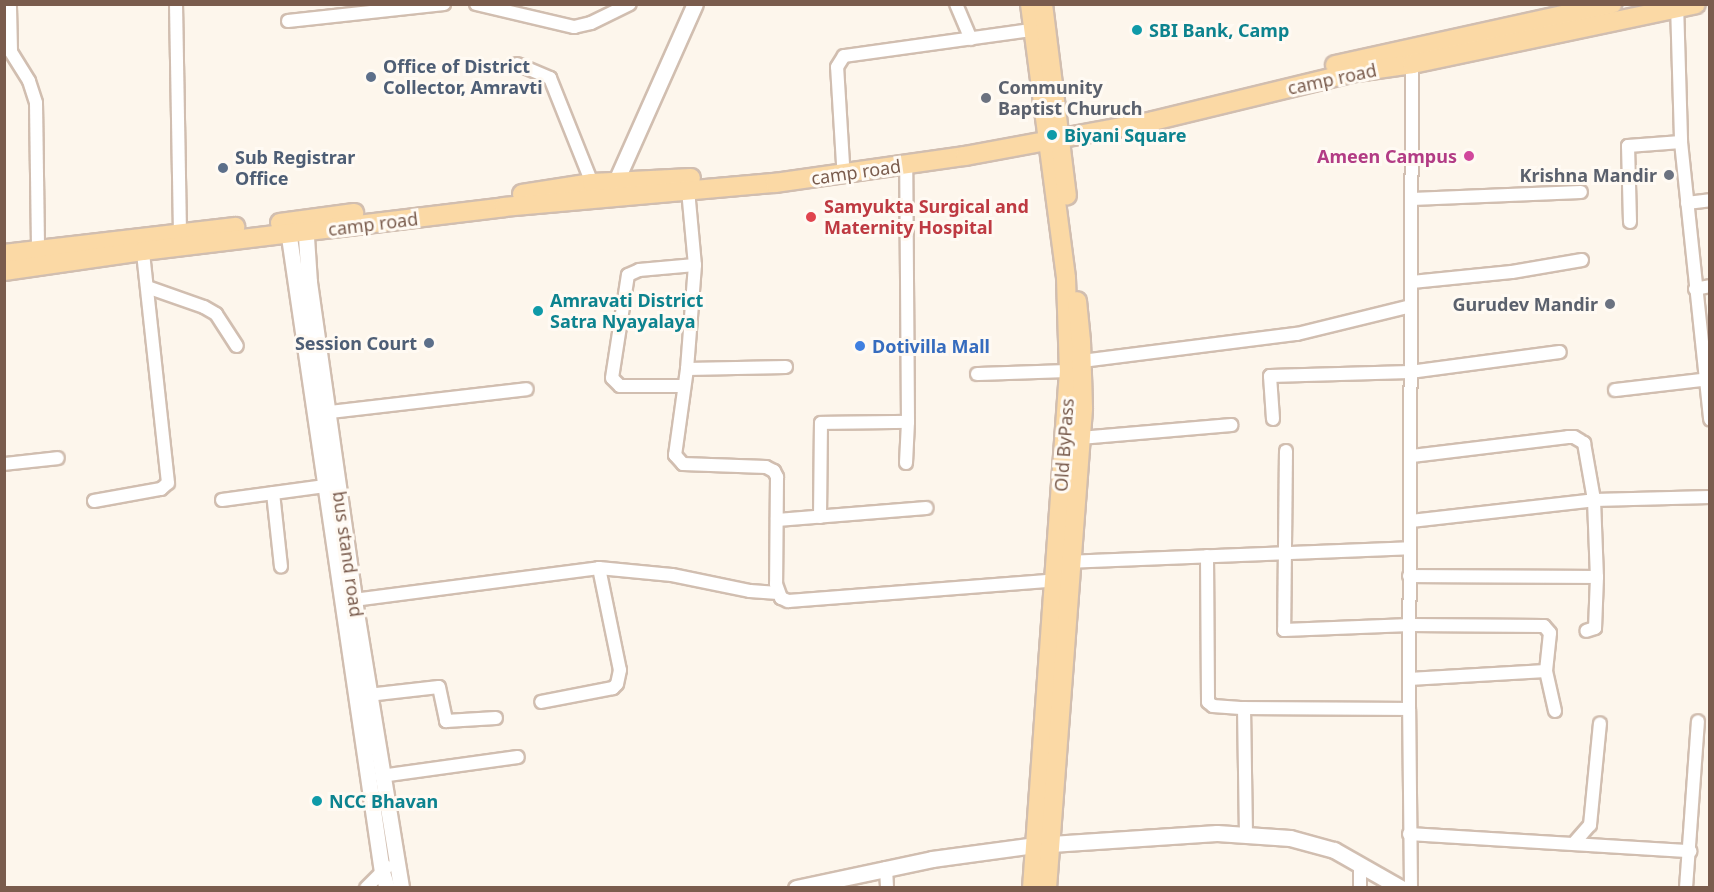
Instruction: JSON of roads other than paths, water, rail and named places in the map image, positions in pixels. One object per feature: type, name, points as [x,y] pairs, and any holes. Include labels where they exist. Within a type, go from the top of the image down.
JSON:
[{"type":"main road","name":"Old ByPass","points":[[1030,4],[1032,30],[1053,135],[1075,366],[1043,844],[1032,888]]},
{"type":"main road","points":[[1043,4],[1053,135]]},
{"type":"main road","name":"camp road","points":[[4,254],[180,240],[612,189],[774,173],[1053,135],[1484,30],[1612,4]]},
{"type":"main road","name":"camp road","points":[[297,226],[592,183],[612,189],[688,190],[775,183],[906,164],[1356,72],[1412,64],[1696,4]]},
{"type":"main road","name":"camp road","points":[[4,271],[143,251],[180,240]]},
{"type":"main road","points":[[1063,571],[1080,438],[1075,366]]},
{"type":"main road","points":[[1043,844],[1047,888]]},
{"type":"street","points":[[176,4],[180,240]]},
{"type":"street","points":[[288,21],[444,4]]},
{"type":"street","points":[[476,4],[574,27],[591,23],[630,4]]},
{"type":"street","points":[[612,189],[695,4]]},
{"type":"street","points":[[956,4],[971,39]]},
{"type":"street","points":[[10,7],[11,51],[29,81],[36,103],[39,250]]},
{"type":"street","points":[[1677,7],[1681,142],[1695,289],[1708,379],[1710,419]]},
{"type":"street","points":[[843,164],[837,67],[849,53],[1032,30]]},
{"type":"street","points":[[517,64],[550,78],[592,183]]},
{"type":"street","points":[[798,887],[932,859],[1043,844],[1217,833],[1290,838],[1334,850],[1360,866],[1410,887],[1412,64]]},
{"type":"street","points":[[1630,222],[1628,146],[1681,142]]},
{"type":"street","points":[[906,164],[908,422],[906,463]]},
{"type":"street","points":[[688,190],[695,265],[687,369],[675,455],[682,464],[766,466],[772,470],[777,477],[776,584],[778,593]]},
{"type":"street","points":[[1412,199],[1581,192]]},
{"type":"street","points":[[1687,203],[1710,200]]},
{"type":"street","name":"bus stand road","points":[[297,226],[309,282],[325,486],[368,695],[401,888]]},
{"type":"street","points":[[94,501],[161,489],[168,483],[143,251]]},
{"type":"street","points":[[1412,282],[1512,272],[1582,260]]},
{"type":"street","points":[[683,386],[620,386],[612,378],[628,275],[639,270],[695,265]]},
{"type":"street","points":[[1695,289],[1710,286]]},
{"type":"street","points":[[147,287],[204,307],[216,314],[237,346]]},
{"type":"street","points":[[977,374],[1075,366],[1297,334],[1411,306]]},
{"type":"street","points":[[1273,419],[1270,376],[1410,372],[1560,352]]},
{"type":"street","points":[[687,369],[786,367]]},
{"type":"street","points":[[1615,390],[1708,379]]},
{"type":"street","points":[[321,413],[527,389]]},
{"type":"street","name":"bus stand road","points":[[321,413],[348,601],[382,872],[387,888]]},
{"type":"street","points":[[820,517],[821,423],[908,422]]},
{"type":"street","points":[[1080,438],[1231,425]]},
{"type":"street","points":[[1412,456],[1574,437],[1584,443],[1594,500],[1597,577],[1595,628],[1586,631]]},
{"type":"street","points":[[1286,451],[1284,630],[1410,625],[1544,626],[1550,633],[1546,671],[1555,711]]},
{"type":"street","points":[[4,464],[58,458]]},
{"type":"street","points":[[222,500],[325,486]]},
{"type":"street","points":[[273,493],[281,567]]},
{"type":"street","points":[[1411,522],[1594,500],[1710,497]]},
{"type":"street","points":[[777,520],[927,508]]},
{"type":"street","points":[[348,601],[599,568],[672,575],[750,591],[778,593],[788,601],[1207,556],[1410,548]]},
{"type":"street","points":[[1207,556],[1208,702],[1213,706],[1409,709]]},
{"type":"street","points":[[541,702],[613,688],[617,684],[620,670],[599,568]]},
{"type":"street","points":[[1409,576],[1597,577]]},
{"type":"street","points":[[1409,679],[1546,671]]},
{"type":"street","points":[[368,695],[439,687],[446,721],[496,718]]},
{"type":"street","points":[[1244,708],[1246,835]]},
{"type":"street","points":[[1686,888],[1698,721]]},
{"type":"street","points":[[1575,842],[1590,825],[1600,723]]},
{"type":"street","points":[[381,776],[518,757]]},
{"type":"street","points":[[1409,834],[1575,842],[1690,851]]},
{"type":"street","points":[[366,888],[395,859]]},
{"type":"street","points":[[1360,866],[1360,888]]},
{"type":"street","points":[[886,868],[887,888]]},
{"type":"place","name":"SBI Bank, Camp","points":[[1137,30]]},
{"type":"place","name":"Office of District Collector, Amravti","points":[[371,77]]},
{"type":"place","name":"Community Baptist Churuch","points":[[986,98]]},
{"type":"place","name":"Biyani Square","points":[[1052,135]]},
{"type":"place","name":"Ameen Campus","points":[[1469,156]]},
{"type":"place","name":"Sub Registrar Office","points":[[223,168]]},
{"type":"place","name":"Krishna Mandir","points":[[1669,175]]},
{"type":"place","name":"Samyukta Surgical and Maternity Hospital","points":[[811,217]]},
{"type":"place","name":"Gurudev Mandir","points":[[1610,304]]},
{"type":"place","name":"Amravati District Satra Nyayalaya","points":[[538,311]]},
{"type":"place","name":"Session Court","points":[[429,343]]},
{"type":"place","name":"Dotivilla Mall","points":[[860,346]]},
{"type":"place","name":"NCC Bhavan","points":[[317,801]]}]
